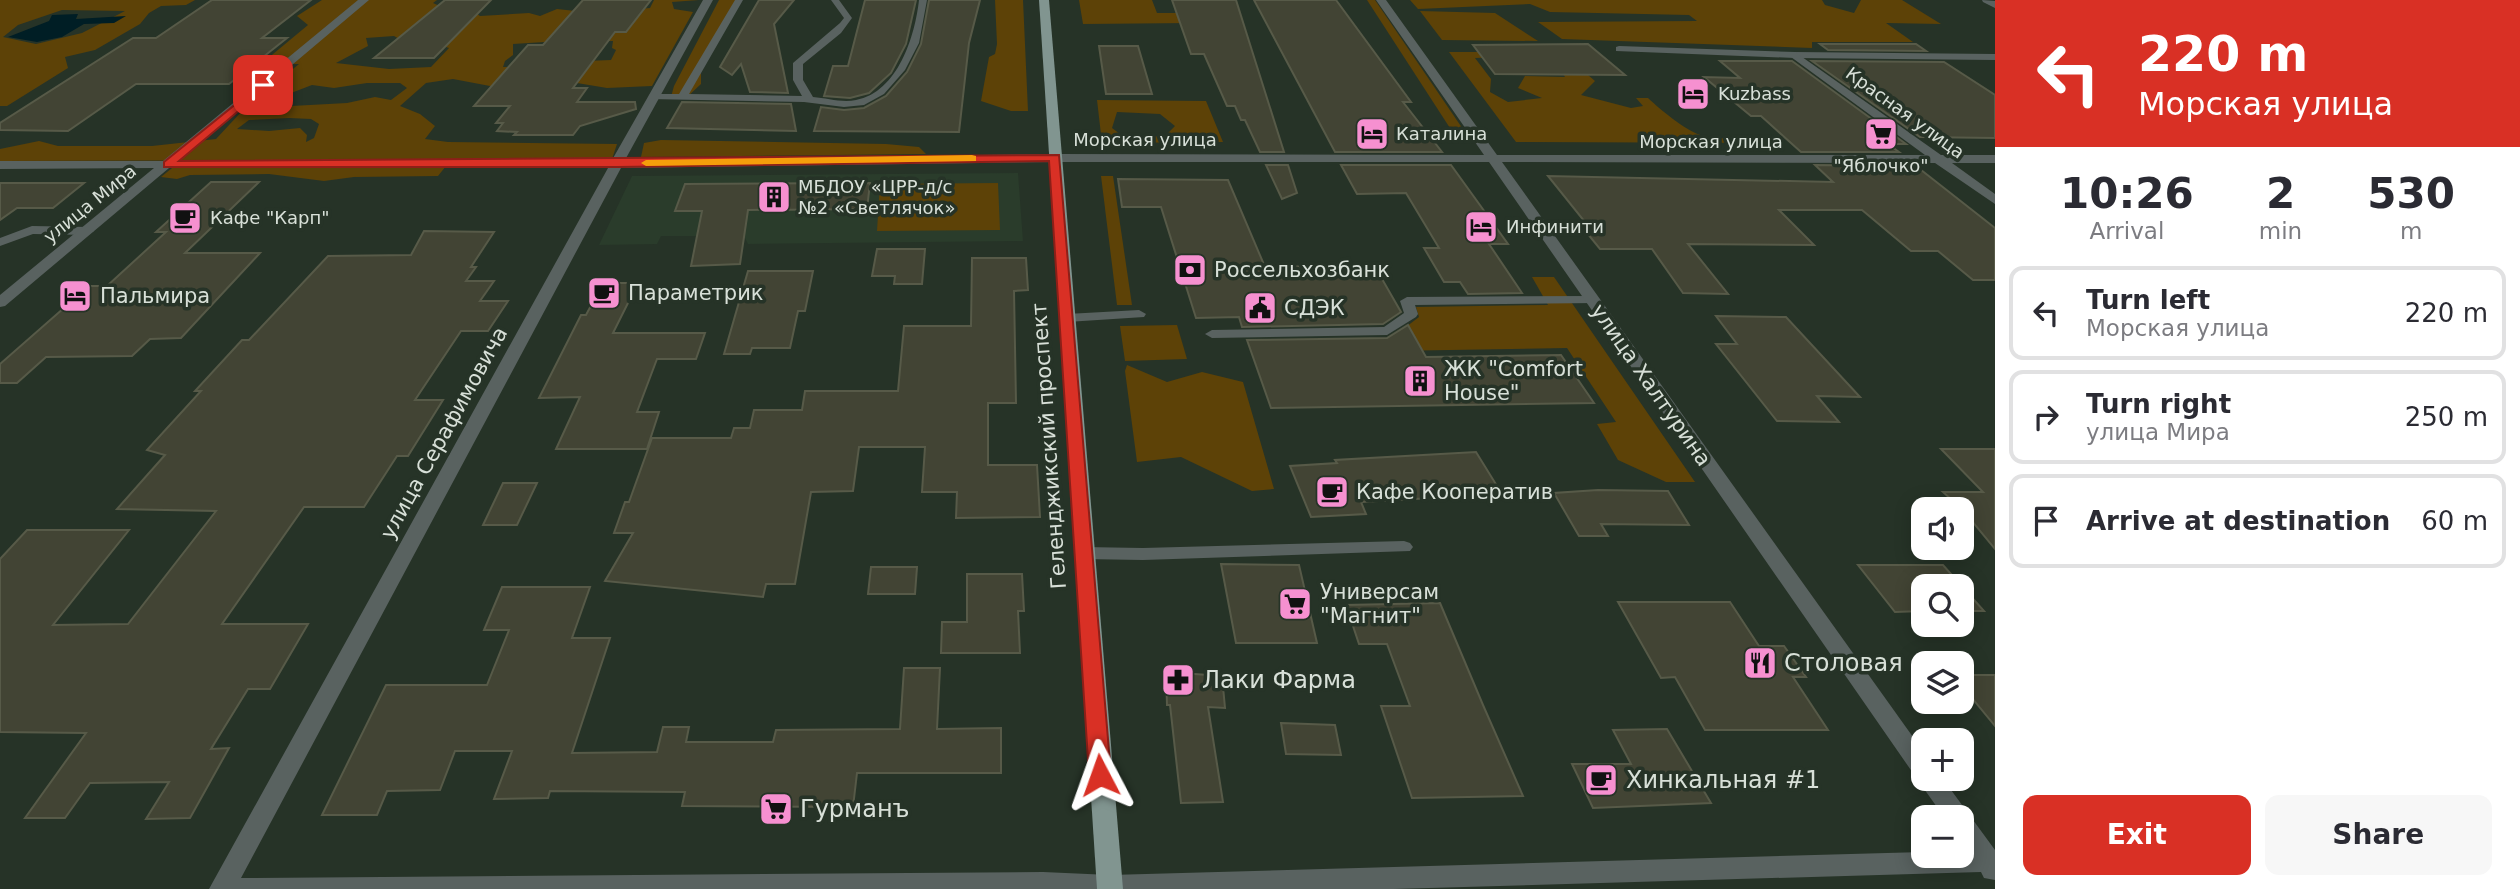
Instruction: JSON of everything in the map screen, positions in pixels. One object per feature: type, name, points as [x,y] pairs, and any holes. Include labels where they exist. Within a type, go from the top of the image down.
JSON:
[{"type":"main road","name":"Геленджикский проспект","points":[[1044,0],[1110,888]]},
{"type":"street","name":"улица Мира","points":[[0,303],[364,0]]},
{"type":"street","name":"улица Серафимовича","points":[[222,889],[708,0]]},
{"type":"street","name":"улица Халтурина","points":[[1381,0],[1911,752]]},
{"type":"street","name":"Красная улица","points":[[1795,55],[1995,200]]},
{"type":"street","name":"Морская улица","points":[[0,165],[618,163],[1055,158],[1995,159]]},
{"type":"street","points":[[1974,839],[1993,865]]},
{"type":"street","points":[[232,889],[1043,883],[1110,888],[1554,881],[1993,865]]},
{"type":"lane","points":[[682,97],[738,0]]},
{"type":"lane","points":[[809,99],[798,80],[798,63],[810,51],[840,31],[848,19],[835,0]]},
{"type":"lane","points":[[653,97],[809,99],[848,104],[866,101],[878,94],[899,71],[915,45],[922,22],[923,0]]},
{"type":"lane","points":[[1986,0],[1995,5]]},
{"type":"lane","points":[[1619,49],[1795,55],[1995,57]]},
{"type":"lane","points":[[0,242],[32,230],[88,231]]},
{"type":"lane","points":[[1212,334],[1387,331],[1411,314],[1407,301],[1591,300]]},
{"type":"lane","points":[[1067,318],[1139,314]]},
{"type":"lane","points":[[1083,552],[1143,554],[1404,547]]},
{"type":"shaded area","points":[[0,0],[195,0],[186,5],[161,6],[149,13],[140,24],[95,50],[65,57],[68,68],[7,106],[0,106]],"holes":[[[62,10],[125,11],[82,33],[36,44],[3,37],[18,25]]]},
{"type":"shaded area","points":[[322,0],[437,0],[433,3],[470,11],[480,16],[529,13],[540,16],[557,9],[594,13],[650,8],[654,0],[699,0],[672,2],[674,9],[693,12],[652,86],[607,88],[559,80],[490,86],[453,79],[426,83],[400,106],[420,114],[435,126],[425,139],[448,142],[617,144],[612,159],[0,161],[0,149],[39,141],[58,146],[152,146],[216,139],[243,110],[299,64],[261,64],[308,25],[297,16]],"holes":[[[394,36],[408,42],[449,48],[431,67],[389,69],[336,63],[368,46],[366,38]],[[613,41],[612,48],[616,50],[611,60],[561,62],[553,67],[503,67],[505,61],[513,55],[513,44]],[[367,83],[400,83],[407,88],[391,100],[375,97],[347,103],[252,108],[312,85],[334,88]],[[311,119],[319,124],[314,138],[306,142],[307,135],[300,128],[269,131],[237,129],[249,120]]]},
{"type":"shaded area","points":[[719,0],[736,0],[701,72],[701,84],[687,97],[671,97],[674,86]]},
{"type":"shaded area","points":[[995,0],[1023,0],[1028,111],[1011,111],[981,101],[989,57],[995,54],[997,44]]},
{"type":"shaded area","points":[[1079,0],[1152,0],[1157,13],[1189,13],[1192,23],[1083,24]]},
{"type":"shaded area","points":[[1367,0],[1375,0],[1471,141],[1459,142]]},
{"type":"shaded area","points":[[1410,0],[1822,0],[1825,5],[1854,13],[1861,0],[1902,0],[1941,24],[1886,23],[1913,42],[1812,42],[1812,48],[1562,39],[1538,22],[1697,21],[1689,15],[1550,12],[1530,4],[1418,9]]},
{"type":"shaded area","points":[[1420,11],[1495,13],[1538,41],[1442,40]]},
{"type":"shaded area","points":[[1449,52],[1505,52],[1510,57],[1475,58],[1491,79],[1490,92],[1508,102],[1542,98],[1518,88],[1525,76],[1565,77],[1560,69],[1581,69],[1595,81],[1581,95],[1631,108],[1643,106],[1636,98],[1648,98],[1676,121],[1701,135],[1765,139],[1784,143],[1516,142]]},
{"type":"shaded area","points":[[1097,100],[1206,101],[1223,142],[1102,143]],"holes":[[[1117,112],[1160,114],[1175,126],[1165,136],[1124,137],[1112,128]]]},
{"type":"shaded area","points":[[661,140],[886,144],[919,147],[926,154],[641,157],[644,143]]},
{"type":"shaded area","points":[[446,166],[438,176],[354,177],[324,181],[269,174],[190,175],[177,179],[161,177],[172,168]]},
{"type":"shaded area","points":[[1018,173],[1023,241],[748,244],[744,236],[661,236],[657,244],[599,245],[632,176]]},
{"type":"shaded area","points":[[1101,176],[1113,176],[1132,305],[1117,305]]},
{"type":"shaded area","points":[[998,183],[1000,230],[877,231],[880,184]]},
{"type":"shaded area","points":[[1532,277],[1554,277],[1695,482],[1666,482],[1618,460],[1597,424],[1616,422],[1567,348],[1389,351],[1385,343],[1419,317],[1416,307],[1548,305]]},
{"type":"shaded area","points":[[1177,325],[1187,359],[1125,361],[1120,326]]},
{"type":"shaded area","points":[[1127,365],[1167,382],[1202,372],[1243,382],[1274,489],[1252,491],[1181,457],[1137,462],[1125,371]]},
{"type":"water","points":[[78,14],[76,19],[126,16],[114,23],[84,24],[62,37],[37,42],[8,37],[49,21],[52,15]]},
{"type":"building","points":[[212,0],[311,0],[262,38],[287,38],[229,84],[136,84],[68,131],[0,130],[0,123],[133,38],[156,38]]},
{"type":"building","points":[[445,0],[491,0],[434,58],[374,58]]},
{"type":"building","points":[[583,0],[651,0],[626,32],[615,32],[573,88],[587,88],[577,102],[635,102],[636,109],[580,126],[573,135],[514,135],[517,132],[497,131],[503,123],[496,123],[510,106],[474,106],[528,45],[543,45]]},
{"type":"building","points":[[759,0],[794,0],[774,24],[788,93],[750,92],[741,64],[732,75],[720,67]]},
{"type":"building","points":[[865,0],[916,0],[906,44],[891,73],[869,93],[850,98],[824,96],[833,66],[848,66]]},
{"type":"building","points":[[929,0],[980,0],[969,43],[959,132],[814,131],[821,107],[844,110],[864,108],[886,96],[907,72],[921,44]]},
{"type":"building","points":[[1172,0],[1236,0],[1284,152],[1260,152],[1245,120],[1241,120],[1235,106],[1227,106],[1204,54],[1191,54]]},
{"type":"building","points":[[1254,0],[1336,0],[1411,102],[1403,102],[1442,152],[1335,152]]},
{"type":"building","points":[[1588,44],[1625,75],[1495,74],[1473,45]]},
{"type":"building","points":[[1820,44],[1916,44],[1926,51],[1828,50]]},
{"type":"building","points":[[1099,46],[1138,46],[1152,94],[1106,94]]},
{"type":"building","points":[[1720,61],[1792,61],[1906,144],[1888,144],[1899,152],[1801,152],[1761,116],[1751,116],[1704,77],[1740,78]]},
{"type":"building","points":[[1812,61],[1944,62],[1995,95],[1995,138],[1920,137]]},
{"type":"building","points":[[682,102],[791,104],[796,131],[667,128]]},
{"type":"building","points":[[1266,165],[1288,165],[1297,193],[1282,199]]},
{"type":"building","points":[[1341,165],[1451,165],[1508,244],[1489,244],[1522,293],[1468,294],[1460,282],[1444,282],[1424,248],[1439,248],[1406,193],[1357,194]]},
{"type":"building","points":[[1815,165],[1916,166],[1995,228],[1995,280],[1973,280],[1938,251],[1911,251],[1862,210],[1779,210],[1814,245],[1688,244],[1728,294],[1683,293],[1652,249],[1600,249],[1578,222],[1585,222],[1548,176],[1833,182]]},
{"type":"building","points":[[1118,179],[1228,180],[1265,267],[1374,265],[1401,312],[1383,324],[1242,327],[1239,317],[1196,318],[1161,207],[1122,207]]},
{"type":"building","points":[[211,182],[259,182],[185,253],[260,253],[181,338],[150,339],[132,356],[46,357],[17,383],[0,383],[0,364],[89,286],[107,286],[166,232],[156,232]]},
{"type":"building","points":[[0,183],[84,183],[53,208],[17,208],[0,220]]},
{"type":"building","name":"МБДОУ «ЦРР-д/с №2 «Светлячок»","points":[[870,183],[867,209],[748,210],[740,264],[691,266],[702,211],[675,211],[685,184]]},
{"type":"building","points":[[424,231],[494,232],[471,267],[476,267],[466,281],[494,281],[480,301],[508,301],[488,331],[461,331],[415,400],[443,400],[408,456],[397,456],[364,507],[304,507],[222,624],[308,624],[270,689],[248,689],[211,749],[229,748],[190,818],[146,819],[169,782],[90,783],[65,818],[25,818],[86,733],[0,732],[0,559],[27,530],[129,530],[53,625],[128,624],[216,511],[117,509],[165,455],[147,450],[201,391],[195,391],[242,340],[249,340],[328,256],[411,255]]},
{"type":"building","points":[[877,249],[925,249],[922,284],[894,284],[895,276],[872,276]]},
{"type":"building","points":[[972,258],[1026,258],[1028,290],[1014,291],[1016,403],[988,403],[988,465],[1037,465],[1040,517],[956,518],[957,492],[922,492],[925,447],[859,447],[853,491],[811,492],[795,584],[766,584],[763,597],[605,581],[633,533],[614,533],[625,502],[629,502],[652,438],[731,438],[734,428],[750,428],[754,410],[802,410],[805,391],[898,391],[904,326],[971,326]]},
{"type":"building","points":[[748,271],[813,271],[805,311],[798,311],[790,348],[752,348],[750,354],[724,354]]},
{"type":"building","points":[[603,283],[638,283],[613,333],[705,333],[696,359],[657,359],[637,412],[659,412],[647,449],[556,449],[580,397],[539,398],[581,315],[586,315]]},
{"type":"building","points":[[1716,316],[1786,317],[1860,397],[1817,396],[1839,422],[1777,421],[1716,344],[1737,344]]},
{"type":"building","name":"ЖК \"Comfort House\"","points":[[1408,325],[1426,357],[1561,355],[1594,403],[1271,408],[1247,340],[1387,338]]},
{"type":"building","points":[[1941,449],[1995,449],[1995,549],[1974,524],[1974,497],[1949,497],[1943,492],[1983,492]]},
{"type":"building","points":[[1476,452],[1502,494],[1361,502],[1366,514],[1311,517],[1290,466],[1337,463],[1335,460]]},
{"type":"building","points":[[503,483],[537,483],[517,525],[483,525]]},
{"type":"building","points":[[1598,490],[1668,491],[1689,525],[1601,524],[1608,536],[1579,536],[1554,493]]},
{"type":"building","name":"Универсам \"Магнит\"","points":[[1221,564],[1299,565],[1317,643],[1236,643]]},
{"type":"building","points":[[1858,565],[1943,565],[1951,574],[1911,574],[1911,611],[1895,612]]},
{"type":"building","points":[[871,567],[917,567],[915,594],[868,594]]},
{"type":"building","points":[[967,574],[1022,574],[1024,611],[1018,611],[1020,653],[941,653],[942,622],[967,622]]},
{"type":"building","points":[[502,587],[590,587],[572,638],[610,638],[572,753],[657,752],[663,727],[689,727],[686,742],[773,742],[776,730],[900,729],[904,668],[940,668],[937,729],[1001,728],[1001,773],[857,773],[853,807],[682,806],[685,792],[550,791],[548,798],[494,799],[512,751],[455,751],[440,790],[387,791],[377,815],[322,815],[386,685],[487,685],[509,630],[484,630]]},
{"type":"building","points":[[1974,600],[1984,611],[1974,611]]},
{"type":"building","points":[[1618,602],[1730,602],[1759,646],[1784,646],[1806,677],[1793,677],[1828,730],[1705,730],[1675,677],[1661,678]]},
{"type":"building","points":[[1440,603],[1523,796],[1412,798],[1381,706],[1410,706],[1387,644],[1359,644],[1346,605]]},
{"type":"building","points":[[1166,672],[1222,676],[1225,708],[1208,707],[1223,802],[1181,803],[1170,705],[1167,705]]},
{"type":"building","points":[[1974,675],[1995,675],[1995,726],[1974,701]]},
{"type":"building","points":[[1281,723],[1335,725],[1341,755],[1286,754]]},
{"type":"building","points":[[1667,729],[1711,803],[1593,808],[1572,764],[1631,764],[1613,730]]},
{"type":"slow traffic","points":[[646,163],[972,159]]},
{"type":"place","name":"Kuzbass","points":[[1693,94]]},
{"type":"place","name":"Каталина","points":[[1372,134]]},
{"type":"place","name":"\"Яблочко\"","points":[[1881,134]]},
{"type":"place","name":"МБДОУ «ЦРР-д/с №2 «Светлячок»","points":[[774,197]]},
{"type":"place","name":"Кафе \"Карп\"","points":[[185,218]]},
{"type":"place","name":"Инфинити","points":[[1481,227]]},
{"type":"place","name":"Россельхозбанк","points":[[1190,270]]},
{"type":"place","name":"Параметрик","points":[[604,293]]},
{"type":"place","name":"Пальмира","points":[[75,296]]},
{"type":"place","name":"СДЭК","points":[[1260,308]]},
{"type":"place","name":"ЖК \"Comfort House\"","points":[[1420,381]]},
{"type":"place","name":"Кафе Кооператив","points":[[1332,492]]},
{"type":"place","name":"Универсам \"Магнит\"","points":[[1295,604]]},
{"type":"place","name":"Столовая","points":[[1760,663]]},
{"type":"place","name":"Лаки Фарма","points":[[1178,680]]},
{"type":"place","name":"Хинкальная #1","points":[[1601,780]]},
{"type":"place","name":"Гурманъ","points":[[776,809]]},
{"type":"route","points":[[263,85],[168,164],[1055,158],[1100,775]]}]
